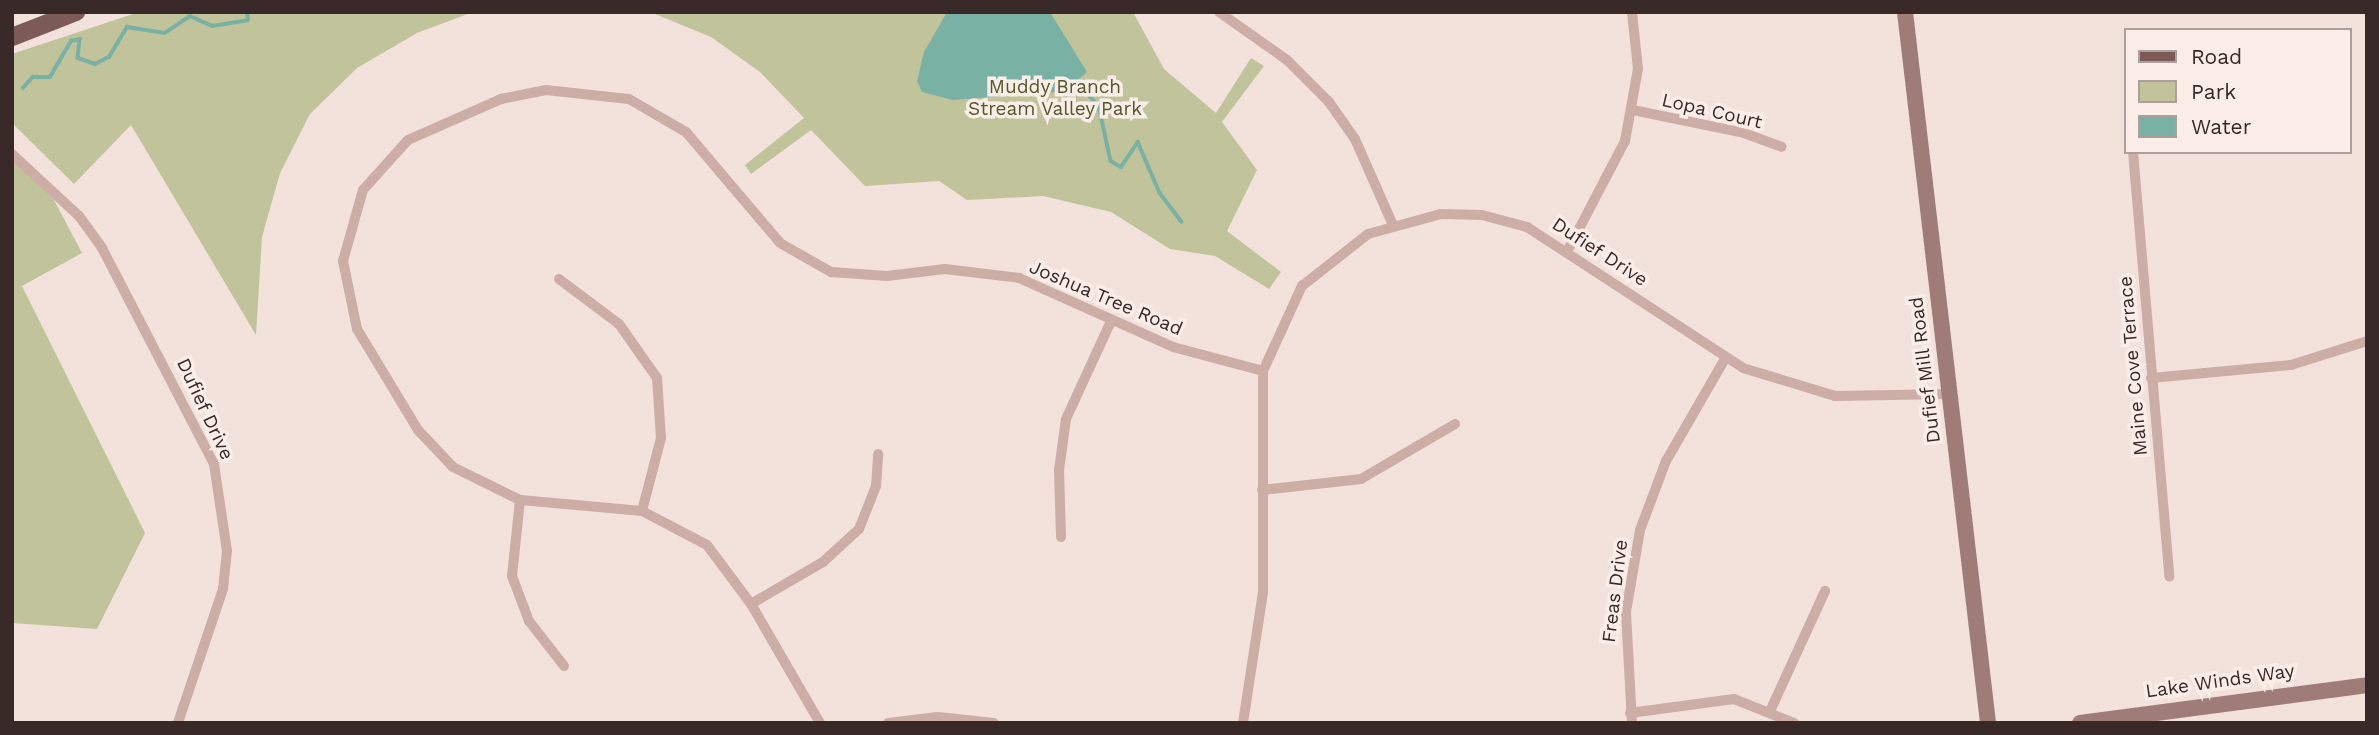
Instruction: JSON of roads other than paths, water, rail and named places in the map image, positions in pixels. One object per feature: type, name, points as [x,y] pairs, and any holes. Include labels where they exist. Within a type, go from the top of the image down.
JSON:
[{"type":"main road","points":[[12,37],[76,12]]},
{"type":"main road","name":"Dufief Mill Road","points":[[1905,12],[1988,723]]},
{"type":"main road","name":"Lake Winds Way","points":[[2080,723],[2367,685]]},
{"type":"street","points":[[1219,12],[1287,60],[1329,102],[1355,139],[1393,225]]},
{"type":"street","points":[[1567,250],[1610,176],[1633,110],[1638,69],[1632,12]]},
{"type":"street","name":"Joshua Tree Road","points":[[820,723],[751,604],[707,545],[642,511],[520,499],[453,467],[418,430],[357,329],[343,261],[348,228],[379,166],[408,140],[500,99],[582,89],[657,112],[707,150],[780,243],[831,272],[985,272],[1019,278],[1173,347],[1263,371]]},
{"type":"street","name":"Lopa Court","points":[[1633,110],[1744,133],[1782,147]]},
{"type":"street","name":"Dufief Drive","points":[[12,154],[79,216],[102,247],[214,464],[227,551],[223,589],[178,723]]},
{"type":"street","name":"Maine Cove Terrace","points":[[2133,154],[2169,576]]},
{"type":"street","name":"Dufief Drive","points":[[1243,723],[1263,592],[1263,371],[1302,286],[1340,251],[1393,225],[1441,214],[1482,215],[1527,227],[1567,250],[1726,358],[1792,387],[1835,396],[1949,394]]},
{"type":"street","points":[[559,279],[619,324],[657,378],[661,438],[642,511]]},
{"type":"street","points":[[1061,537],[1059,470],[1066,419],[1111,321]]},
{"type":"street","points":[[2151,378],[2291,365],[2367,341]]},
{"type":"street","name":"Freas Drive","points":[[1631,718],[1626,612],[1640,530],[1666,461],[1726,358]]},
{"type":"street","points":[[1262,489],[1320,488],[1361,479],[1455,424]]},
{"type":"street","points":[[751,604],[823,562],[859,529],[876,486],[878,454]]},
{"type":"street","points":[[520,499],[512,576],[529,621],[564,666]]},
{"type":"street","points":[[1771,709],[1825,592]]},
{"type":"street","points":[[1631,718],[1706,698],[1771,709],[1794,723]]},
{"type":"street","points":[[888,723],[938,717],[994,723]]},
{"type":"water","points":[[947,12],[1050,12],[1087,72],[1066,91],[953,100],[922,92],[917,81],[924,52]]},
{"type":"waterway","points":[[23,88],[33,77],[50,77],[71,41],[80,39],[78,58],[95,64],[109,57],[127,27],[165,33],[190,16],[212,26],[248,20],[247,12]]},
{"type":"waterway","points":[[1079,84],[1099,106],[1111,161],[1121,167],[1138,142],[1160,193],[1182,222]]},
{"type":"park label","name":"Muddy Branch Stream Valley Park","points":[[1055,98]]}]
